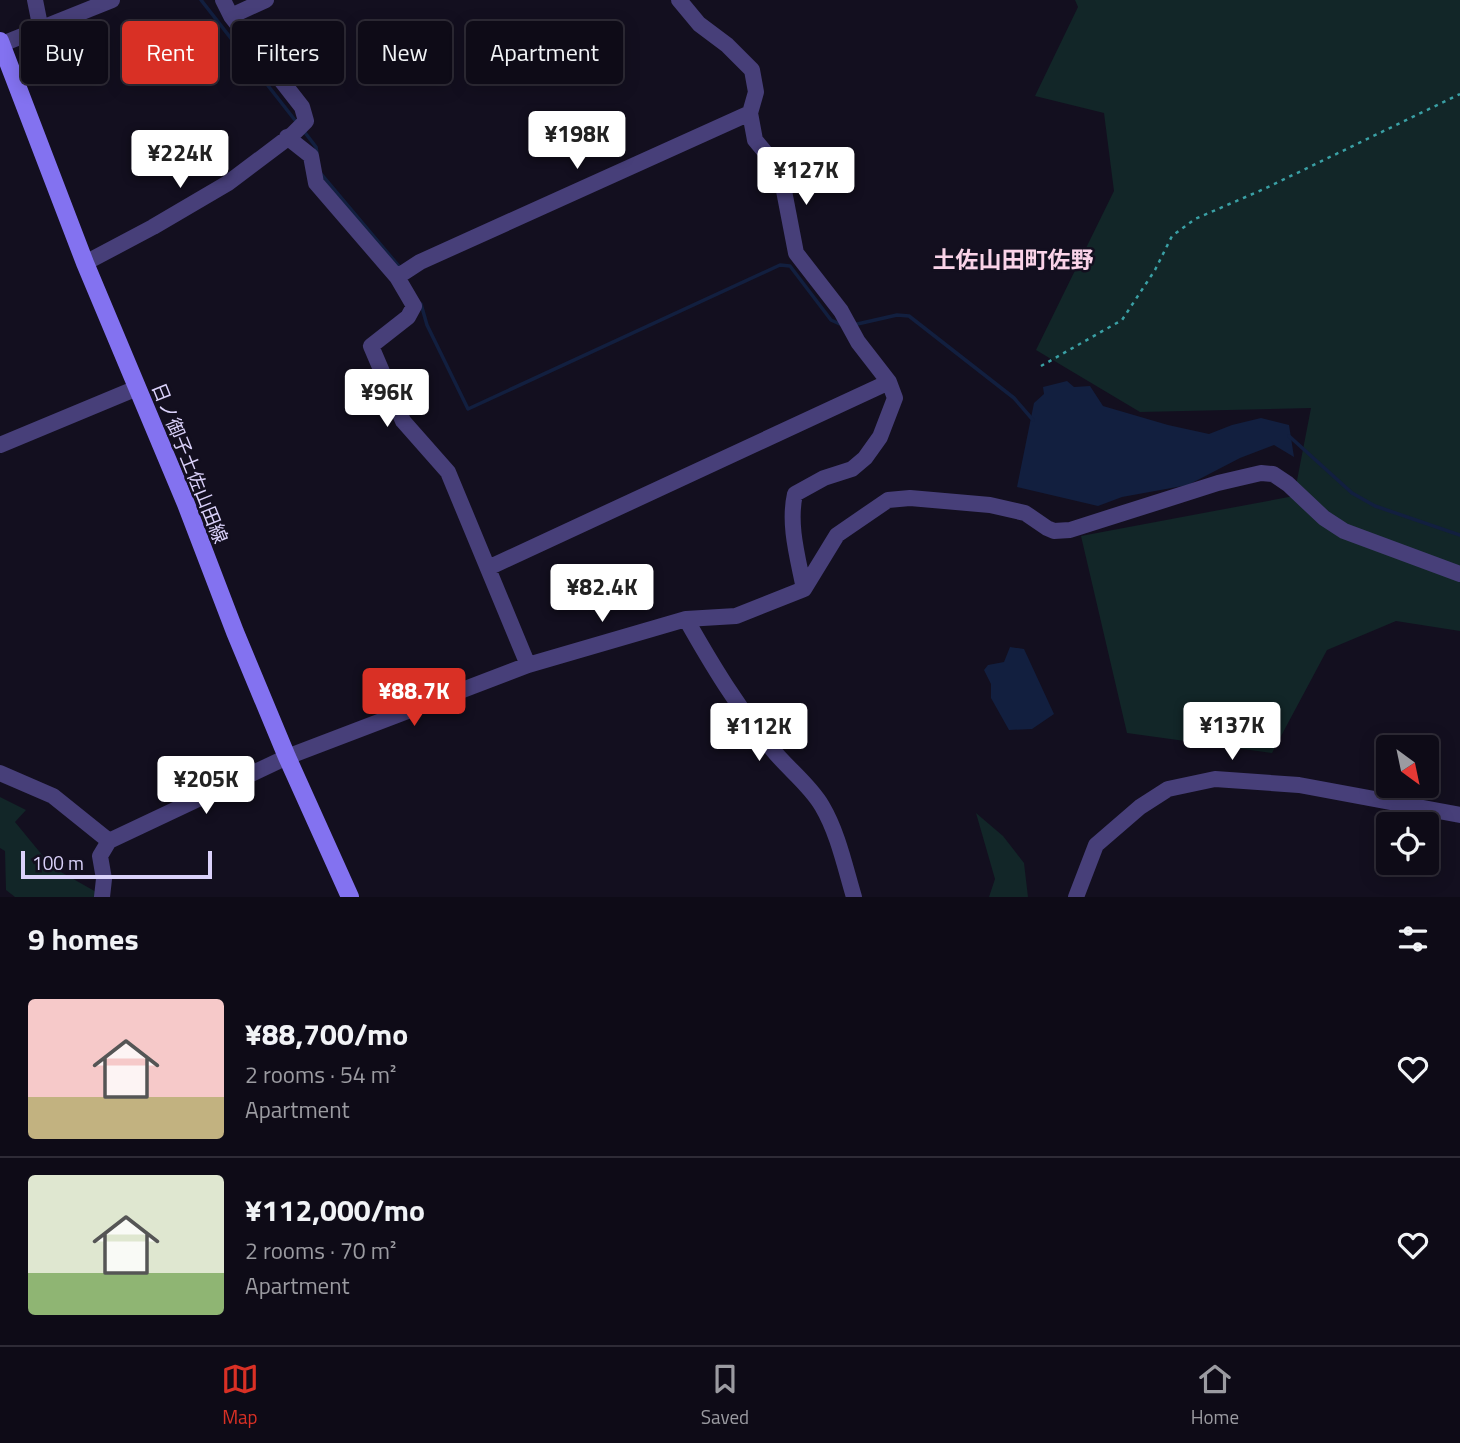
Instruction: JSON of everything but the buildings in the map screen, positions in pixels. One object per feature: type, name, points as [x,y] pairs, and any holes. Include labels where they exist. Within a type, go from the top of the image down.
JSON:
[{"type":"main road","name":"日ノ御子土佐山田線","points":[[1,42],[136,388],[287,757],[350,897]]},
{"type":"street","points":[[35,0],[39,21]]},
{"type":"street","points":[[62,21],[112,0]]},
{"type":"street","points":[[85,262],[153,227],[228,183],[306,121],[302,107],[230,16],[223,0]]},
{"type":"street","points":[[230,16],[266,0]]},
{"type":"street","points":[[679,0],[699,24],[727,45],[752,69],[756,92],[750,113],[755,140],[780,170],[796,253],[841,311],[858,342],[889,382],[895,398],[880,437],[865,458],[852,469],[824,478],[795,494],[792,508],[793,527],[804,589]]},
{"type":"street","points":[[1,42],[21,36]]},
{"type":"street","points":[[397,276],[420,262],[750,113]]},
{"type":"street","points":[[290,135],[311,156],[316,183],[397,276],[414,306],[408,317],[371,346],[403,421],[448,472],[528,665]]},
{"type":"street","points":[[488,568],[889,382]]},
{"type":"street","points":[[0,444],[136,388]]},
{"type":"street","points":[[102,897],[104,879],[100,856],[109,841],[287,757],[528,665],[686,619],[736,616],[804,589],[837,535],[888,500],[910,498],[990,505],[1025,513],[1054,531],[1070,530],[1218,483],[1261,473],[1273,474],[1288,484],[1324,518],[1344,531],[1460,573]]},
{"type":"street","points":[[686,619],[739,708],[821,805],[839,848],[854,897]]},
{"type":"street","points":[[0,773],[52,796],[109,841]]},
{"type":"street","points":[[1076,897],[1096,845],[1140,807],[1168,789],[1215,779],[1299,785],[1460,815]]},
{"type":"path","points":[[1041,366],[1122,320],[1172,236],[1195,219],[1264,189],[1460,94]]},
{"type":"green space","points":[[1075,0],[1460,0],[1460,631],[1396,621],[1327,650],[1272,753],[1127,733],[1081,536],[1294,496],[1311,408],[1140,412],[1036,350],[1114,191],[1104,113],[1035,96],[1078,7]]},
{"type":"green space","points":[[0,797],[26,810],[15,822],[52,867],[98,893],[99,897],[15,897],[6,890],[5,851],[0,848]]},
{"type":"green space","points":[[976,813],[1003,836],[1024,863],[1028,897],[989,897],[995,879]]},
{"type":"water","points":[[1067,381],[1074,387],[1090,386],[1103,406],[1209,434],[1261,418],[1289,425],[1294,457],[1274,445],[1240,458],[1188,485],[1122,497],[1098,506],[1017,487],[1034,403],[1044,394],[1043,387]]},
{"type":"water","points":[[1010,647],[1024,649],[1054,714],[1032,729],[1009,730],[991,698],[991,684],[984,670],[988,665],[1004,662]]},
{"type":"waterway","points":[[201,0],[298,124]]},
{"type":"waterway","points":[[303,130],[316,147],[317,153]]},
{"type":"waterway","points":[[321,174],[402,270]]},
{"type":"waterway","points":[[421,304],[427,325],[468,409],[780,265],[790,266],[831,320],[842,325]]},
{"type":"waterway","points":[[853,325],[897,315],[909,316],[1014,398],[1033,420]]},
{"type":"waterway","points":[[1289,436],[1352,493],[1375,506],[1460,535]]},
{"type":"district","name":"土佐山田町佐野","points":[[1013,260]]}]
